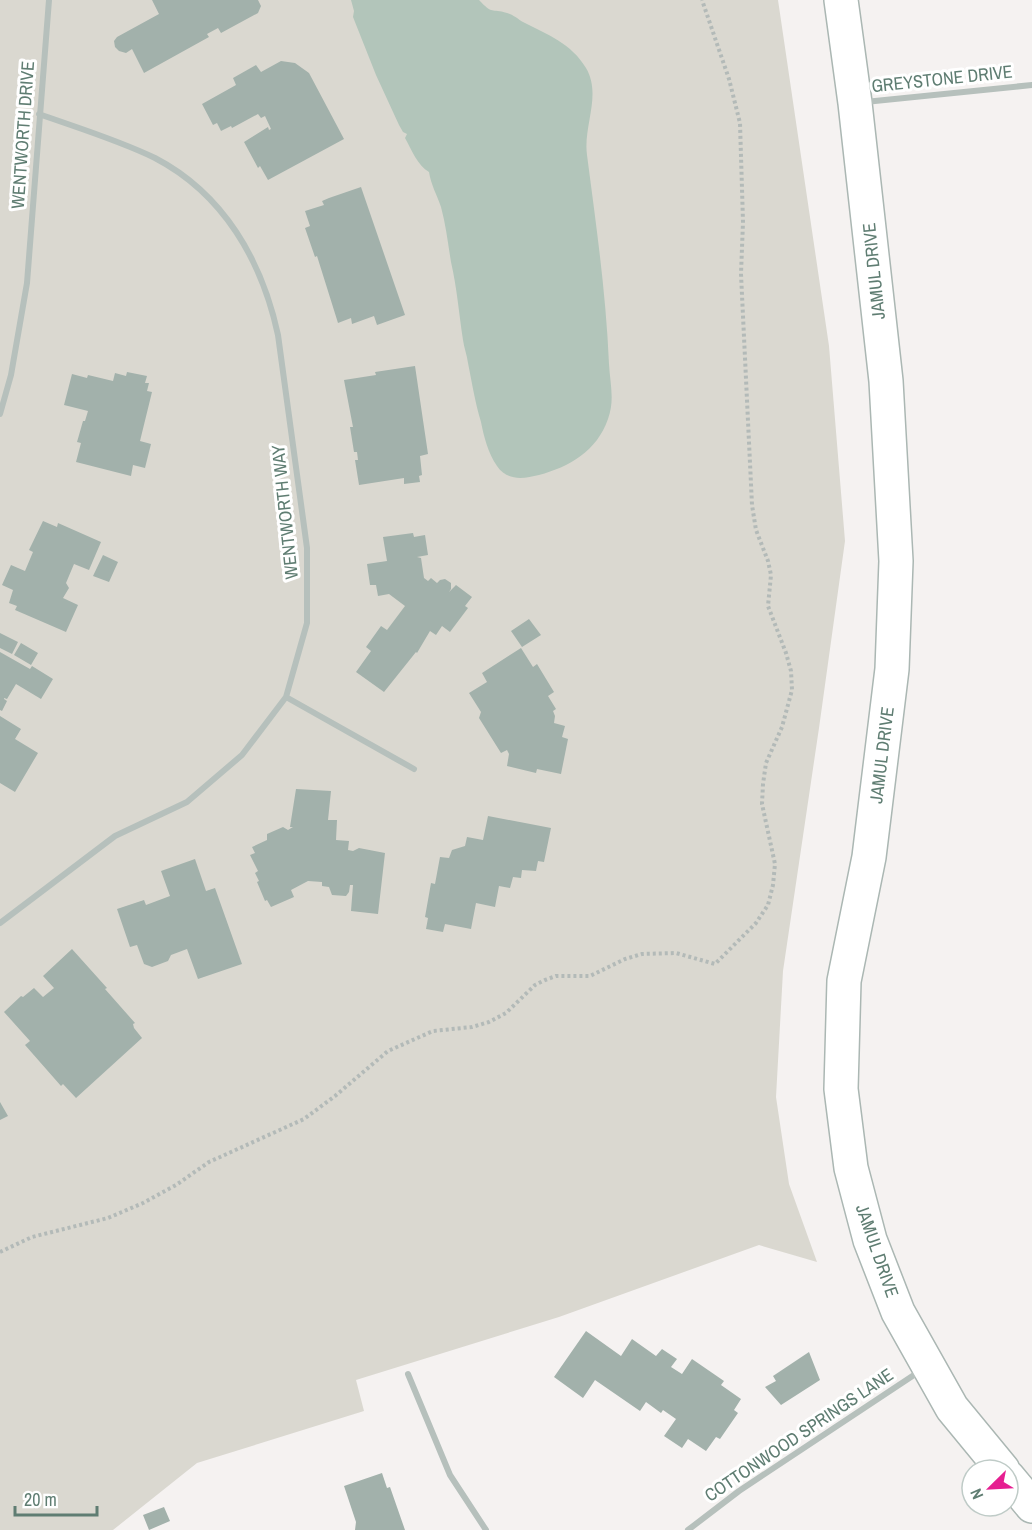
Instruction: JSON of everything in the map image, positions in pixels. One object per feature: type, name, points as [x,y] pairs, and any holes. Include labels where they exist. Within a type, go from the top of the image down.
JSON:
[{"type":"street","name":"WENTWORTH DRIVE","points":[[0,414],[10,375],[27,282],[49,0]]},
{"type":"street","name":"JAMUL DRIVE","points":[[841,0],[855,103],[886,381],[896,561],[892,669],[871,845],[844,981],[841,1089],[851,1168],[870,1240],[898,1312],[952,1408],[993,1458]]},
{"type":"street","name":"GREYSTONE DRIVE","points":[[855,103],[1032,85]]},
{"type":"street","name":"WENTWORTH WAY","points":[[0,923],[115,836],[187,802],[242,755],[286,697],[307,623],[307,548],[278,335],[263,279],[250,253],[235,229],[212,202],[180,174],[157,159],[137,150],[39,114]]},
{"type":"street","points":[[286,697],[414,770]]},
{"type":"street","name":"COTTONWOOD SPRINGS LANE","points":[[688,1530],[739,1491],[928,1366]]},
{"type":"street","points":[[408,1374],[450,1475],[486,1530]]},
{"type":"street","points":[[1020,1492],[1032,1506]]},
{"type":"path","points":[[0,1252],[32,1237],[108,1218],[143,1203],[176,1185],[209,1162],[303,1119],[335,1096],[388,1051],[433,1031],[472,1027],[489,1022],[506,1013],[535,985],[545,980],[556,976],[590,976],[625,959],[642,954],[676,954],[715,964],[756,923],[768,904],[775,864],[762,804],[763,784],[766,763],[788,708],[792,690],[791,671],[784,645],[768,606],[771,575],[756,530],[752,505],[742,294],[743,222],[740,123],[729,79],[702,0]]},
{"type":"shaded area","points":[[0,0],[778,0],[829,346],[845,541],[783,971],[776,1097],[789,1184],[817,1262],[759,1245],[559,1317],[356,1380],[364,1411],[197,1463],[113,1530],[0,1530]]},
{"type":"shaded area","points":[[351,0],[479,0],[490,9],[511,14],[566,46],[574,52],[586,68],[590,78],[592,100],[586,144],[603,285],[612,392],[611,405],[603,430],[589,449],[571,462],[550,472],[516,478],[501,471],[491,456],[477,407],[463,343],[455,282],[441,207],[429,172],[421,166],[412,152],[405,138],[407,134],[399,125],[376,75],[353,17]]},
{"type":"building","points":[[152,0],[258,0],[261,6],[258,13],[221,33],[218,28],[207,34],[209,37],[144,73],[132,49],[126,53],[119,51],[114,41],[117,37],[159,14]]},
{"type":"building","points":[[281,61],[295,63],[309,73],[344,139],[268,180],[260,166],[258,168],[244,142],[268,127],[269,130],[271,129],[265,116],[261,118],[258,114],[232,128],[231,126],[221,131],[217,123],[213,125],[202,104],[236,85],[233,78],[256,65],[261,72]]},
{"type":"building","points":[[361,187],[405,315],[377,325],[374,316],[352,324],[351,318],[338,323],[317,256],[315,257],[305,228],[310,226],[305,211],[324,205],[322,201],[329,198]]},
{"type":"building","points":[[415,366],[428,454],[420,456],[422,475],[419,476],[420,482],[404,484],[404,478],[359,485],[355,460],[358,460],[357,452],[354,452],[350,427],[353,427],[344,380],[376,375],[375,372]]},
{"type":"building","points":[[127,372],[147,376],[145,383],[149,383],[147,391],[152,392],[140,441],[151,444],[145,468],[133,465],[131,476],[76,462],[81,443],[77,442],[88,411],[64,405],[72,374],[113,381],[115,373],[126,376]]},
{"type":"building","points":[[43,521],[57,527],[58,523],[101,542],[89,570],[74,564],[66,583],[69,588],[63,598],[78,605],[66,632],[15,610],[17,606],[9,603],[13,590],[2,585],[11,565],[25,571],[33,552],[29,550]]},
{"type":"building","points":[[413,533],[414,537],[425,535],[428,555],[417,557],[421,558],[424,578],[428,581],[431,578],[437,583],[445,579],[451,583],[449,592],[456,585],[472,597],[465,606],[468,608],[450,632],[442,626],[436,635],[430,631],[417,653],[384,692],[356,672],[371,651],[366,647],[381,626],[387,630],[405,606],[389,594],[378,596],[376,585],[370,585],[367,564],[387,561],[383,537]]},
{"type":"building","points":[[103,555],[118,562],[109,582],[93,576]]},
{"type":"building","points":[[529,619],[541,635],[522,647],[511,631]]},
{"type":"building","points":[[0,633],[18,642],[12,654],[0,648]]},
{"type":"building","points":[[21,643],[38,653],[31,665],[14,655]]},
{"type":"building","points":[[521,648],[533,667],[537,664],[554,692],[548,696],[556,709],[553,711],[554,723],[565,726],[562,737],[568,739],[561,774],[537,769],[536,773],[507,766],[509,754],[507,750],[501,753],[479,718],[481,712],[469,693],[487,682],[482,673]]},
{"type":"building","points":[[0,652],[30,669],[32,666],[53,679],[41,699],[16,684],[7,699],[4,698],[7,701],[2,711],[0,710]]},
{"type":"building","points":[[0,716],[21,729],[15,739],[38,753],[15,792],[0,783]]},
{"type":"building","points":[[296,789],[331,791],[328,820],[337,820],[336,840],[349,841],[348,850],[353,851],[359,848],[385,853],[378,914],[351,911],[353,885],[350,885],[346,896],[332,895],[329,887],[322,886],[322,882],[308,881],[291,890],[294,897],[271,907],[267,900],[265,901],[257,882],[259,881],[255,873],[258,871],[250,855],[255,853],[252,847],[267,840],[267,834],[283,827],[288,830],[293,827],[290,827]]},
{"type":"building","points":[[488,816],[551,828],[544,862],[538,861],[536,871],[522,870],[521,878],[513,877],[510,888],[499,886],[495,907],[476,903],[471,929],[445,924],[443,932],[426,929],[428,918],[425,917],[431,883],[435,884],[440,857],[449,858],[452,850],[465,846],[467,837],[483,840]]},
{"type":"building","points":[[195,859],[206,891],[215,888],[242,964],[198,979],[187,949],[171,955],[168,961],[152,967],[144,964],[137,945],[130,947],[117,909],[144,900],[146,905],[170,896],[161,871]]},
{"type":"building","points":[[72,949],[135,1023],[134,1028],[142,1038],[76,1098],[63,1084],[61,1086],[25,1045],[30,1041],[4,1012],[21,996],[23,997],[34,988],[43,997],[54,988],[43,976]]},
{"type":"building","points":[[0,1102],[8,1116],[0,1120]]},
{"type":"building","points":[[586,1331],[621,1356],[632,1339],[656,1356],[662,1349],[677,1359],[671,1367],[682,1374],[692,1359],[724,1381],[721,1385],[741,1399],[734,1410],[738,1413],[720,1439],[716,1437],[706,1451],[688,1439],[682,1448],[664,1436],[676,1419],[663,1410],[661,1413],[646,1402],[640,1411],[595,1380],[583,1398],[554,1377]]},
{"type":"building","points":[[809,1352],[820,1380],[781,1405],[765,1387],[776,1381],[773,1376]]},
{"type":"building","points":[[382,1473],[387,1488],[390,1487],[405,1530],[355,1530],[356,1522],[344,1486]]},
{"type":"building","points":[[164,1507],[170,1521],[149,1530],[143,1515]]}]
